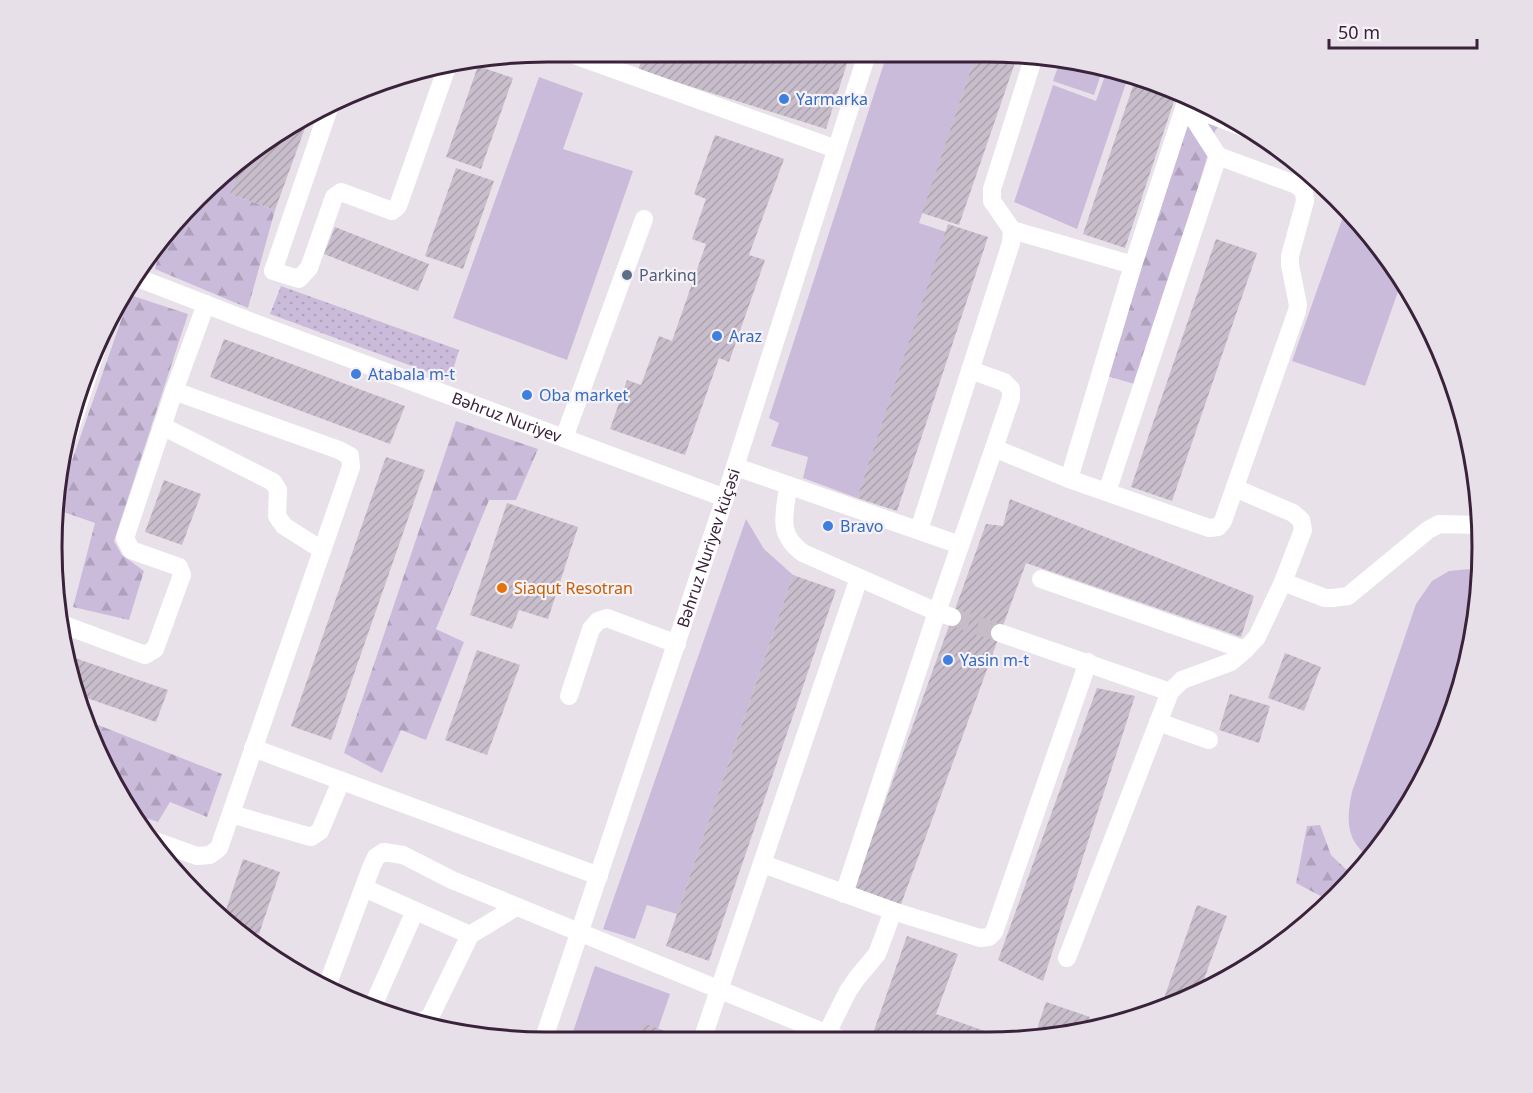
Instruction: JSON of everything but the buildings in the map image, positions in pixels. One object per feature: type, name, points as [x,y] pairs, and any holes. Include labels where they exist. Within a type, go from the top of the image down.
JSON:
[{"type":"street","points":[[610,62],[836,149]]},
{"type":"street","name":"Bəhruz Nuriyev küçəsi","points":[[546,1032],[736,467],[864,62]]},
{"type":"street","points":[[919,530],[1011,243],[1012,230],[992,201],[992,189],[1032,64]]},
{"type":"street","points":[[327,115],[273,271],[299,279],[309,268],[334,197],[341,192],[392,211],[398,206],[445,73]]},
{"type":"street","points":[[1069,479],[1133,265],[1185,104]]},
{"type":"street","points":[[994,448],[1069,479],[1209,528],[1218,527],[1223,521],[1297,311],[1290,256],[1305,201],[1304,192],[1298,185],[1218,156],[1188,106]]},
{"type":"street","points":[[1107,492],[1218,156]]},
{"type":"street","points":[[564,438],[645,219]]},
{"type":"street","points":[[1012,230],[1133,265]]},
{"type":"street","name":"Bəhruz Nuriyev","points":[[143,277],[255,323],[725,498]]},
{"type":"street","points":[[69,627],[145,655],[154,649],[182,575],[179,567],[131,550],[125,538],[206,304]]},
{"type":"street","points":[[844,894],[945,614],[960,544],[1011,398],[1011,389],[1004,382],[970,370]]},
{"type":"street","points":[[164,844],[197,856],[210,855],[219,848],[351,467],[350,456],[339,450],[174,391]]},
{"type":"street","points":[[162,426],[273,482],[279,490],[277,516],[284,526],[322,550]]},
{"type":"street","points":[[736,467],[960,544]]},
{"type":"street","points":[[788,486],[784,528],[794,546],[803,553],[945,614]]},
{"type":"street","points":[[1067,958],[1170,692],[1182,680],[1231,662],[1257,637],[1283,582],[1303,530],[1301,520],[1293,513],[1235,488]]},
{"type":"street","points":[[1283,582],[1325,598],[1348,596],[1428,530],[1439,524],[1471,525]]},
{"type":"street","points":[[705,1032],[859,578]]},
{"type":"street","points":[[1041,579],[1245,650]]},
{"type":"street","points":[[569,696],[591,629],[598,621],[607,618],[676,644]]},
{"type":"street","points":[[1000,633],[1170,692]]},
{"type":"street","points":[[762,864],[893,911],[980,938],[989,937],[994,932],[1088,662]]},
{"type":"street","points":[[1158,722],[1209,740]]},
{"type":"street","points":[[254,748],[599,876]]},
{"type":"street","points":[[231,814],[311,837],[320,831],[341,781]]},
{"type":"street","points":[[329,980],[376,857],[384,852],[403,855],[452,880],[516,907],[824,1032]]},
{"type":"street","points":[[364,888],[470,935]]},
{"type":"street","points":[[429,1017],[470,935],[516,907]]},
{"type":"street","points":[[375,1000],[415,911]]},
{"type":"street","points":[[835,1032],[848,991],[877,954],[893,911]]},
{"type":"green space","points":[[884,62],[973,62],[919,223],[946,232],[857,498],[803,478],[808,457],[771,446],[779,423],[769,418]]},
{"type":"green space","points":[[1058,67],[1101,75],[1094,95],[1053,81]]},
{"type":"green space","points":[[1105,76],[1126,82],[1077,229],[1014,202],[1053,85],[1096,101]]},
{"type":"green space","points":[[539,77],[583,93],[563,149],[633,171],[567,360],[453,318]]},
{"type":"green space","points":[[1192,108],[1222,122],[1215,131],[1138,385],[1107,376]]},
{"type":"green space","points":[[237,173],[230,194],[275,210],[248,308],[155,269],[158,256],[182,227]]},
{"type":"green space","points":[[1342,218],[1371,251],[1398,290],[1365,386],[1292,361]]},
{"type":"green space","points":[[281,286],[459,350],[450,380],[270,314]]},
{"type":"green space","points":[[131,295],[188,314],[114,541],[122,555],[144,571],[129,620],[73,607],[95,523],[63,512],[68,473]]},
{"type":"green space","points":[[456,421],[538,449],[516,500],[489,500],[436,629],[464,642],[426,740],[401,730],[382,773],[344,753]]},
{"type":"green space","points":[[746,519],[764,549],[793,575],[677,914],[647,905],[635,939],[603,929]]},
{"type":"green space","points":[[1471,570],[1462,641],[1446,702],[1435,732],[1407,789],[1363,852],[1351,835],[1349,814],[1352,792],[1416,604],[1432,581],[1449,571]]},
{"type":"green space","points":[[95,724],[222,774],[207,817],[170,802],[158,822],[143,816],[126,789]]},
{"type":"green space","points":[[1320,825],[1331,855],[1347,870],[1321,896],[1296,883],[1307,826]]},
{"type":"green space","points":[[595,966],[670,994],[658,1029],[643,1024],[640,1032],[573,1032]]},
{"type":"tunnel","points":[[952,617],[1000,633]]},
{"type":"place","name":"Yarmarka","points":[[784,99]]},
{"type":"place","name":"Parkinq","points":[[627,275]]},
{"type":"place","name":"Araz","points":[[717,336]]},
{"type":"place","name":"Atabala m-t","points":[[356,374]]},
{"type":"place","name":"Oba market","points":[[527,395]]},
{"type":"place","name":"Bravo","points":[[828,526]]},
{"type":"place","name":"Siaqut Resotran","points":[[502,588]]},
{"type":"place","name":"Yasin m-t","points":[[948,660]]}]
